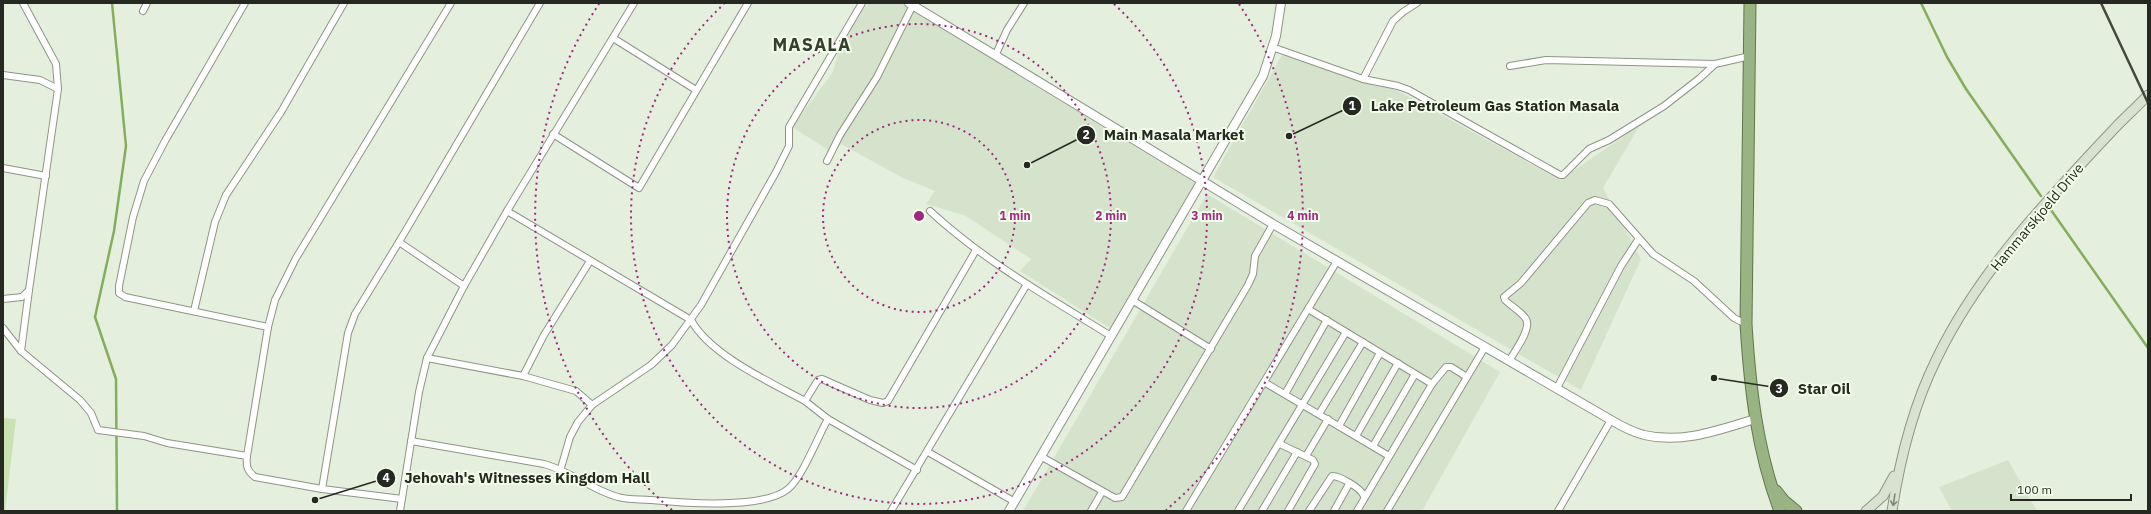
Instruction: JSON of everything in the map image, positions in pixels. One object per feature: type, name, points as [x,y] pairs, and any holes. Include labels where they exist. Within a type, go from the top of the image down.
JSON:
[{"type":"highway","points":[[1750,3],[1746,324],[1749,373],[1755,419],[1771,484],[1780,511]]},
{"type":"highway","points":[[1771,484],[1784,501],[1796,511]]},
{"type":"main road","name":"Hammarskjoeld Drive","points":[[1892,511],[1900,462],[1917,404],[1937,358],[1961,315],[1990,271],[2040,211],[2114,128],[2148,95]]},
{"type":"main road","points":[[1866,511],[1876,503],[1890,486],[1900,462]]},
{"type":"street","points":[[21,350],[58,89],[56,64],[23,3]]},
{"type":"street","points":[[143,11],[147,3]]},
{"type":"street","points":[[245,3],[169,134],[144,181],[134,217],[119,286],[119,293],[125,298],[268,327]]},
{"type":"street","points":[[194,311],[215,222],[226,195],[281,112],[344,3]]},
{"type":"street","points":[[402,499],[322,489],[255,477],[249,473],[246,466],[268,327],[275,300],[296,258],[451,3]]},
{"type":"street","points":[[322,489],[348,333],[355,314],[400,242],[540,3]]},
{"type":"street","points":[[400,511],[419,392],[427,358],[464,286],[507,212],[634,3]]},
{"type":"street","points":[[553,134],[639,188],[748,3]]},
{"type":"street","points":[[561,468],[570,437],[578,422],[592,405],[651,365],[672,345],[701,305],[776,172],[789,146],[789,127],[862,3]]},
{"type":"street","points":[[996,54],[1007,30],[1024,3]]},
{"type":"street","points":[[1010,511],[1263,76],[1272,47],[1281,3]]},
{"type":"street","points":[[1363,79],[1393,21],[1417,3]]},
{"type":"street","points":[[827,161],[840,135],[877,77],[911,4],[996,54],[1273,224],[1611,420],[1644,435],[1667,438],[1693,437],[1755,419]]},
{"type":"street","points":[[613,38],[696,90]]},
{"type":"street","points":[[1272,47],[1363,79],[1398,86],[1409,90],[1560,175],[1563,175],[1588,149],[1609,140],[1664,106],[1700,78],[1715,64]]},
{"type":"street","points":[[1510,66],[1546,60],[1715,64],[1750,56]]},
{"type":"street","points":[[3,75],[40,80],[58,89]]},
{"type":"street","points":[[3,168],[46,176]]},
{"type":"street","points":[[1509,361],[1526,331],[1528,324],[1525,317],[1505,300],[1504,297],[1521,283],[1588,203],[1594,200],[1609,204],[1634,231],[1638,240],[1653,254],[1694,281],[1734,318],[1746,324]]},
{"type":"street","points":[[930,211],[976,250],[1027,284],[1111,336]]},
{"type":"street","points":[[507,212],[691,320],[696,330],[718,351],[805,401],[828,419],[917,470]]},
{"type":"street","points":[[1042,457],[1102,492],[1118,498],[1125,493],[1248,285],[1253,274],[1255,256],[1273,224]]},
{"type":"street","points":[[1556,388],[1621,266],[1638,240]]},
{"type":"street","points":[[400,242],[464,286]]},
{"type":"street","points":[[805,401],[818,380],[822,379],[870,400],[883,403],[888,401],[976,250]]},
{"type":"street","points":[[523,376],[544,335],[590,261]]},
{"type":"street","points":[[1186,511],[1337,261]]},
{"type":"street","points":[[891,511],[928,452],[965,385],[1027,284]]},
{"type":"street","points":[[3,299],[22,297],[29,290]]},
{"type":"street","points":[[1132,300],[1211,349]]},
{"type":"street","points":[[1308,308],[1432,384]]},
{"type":"street","points":[[1284,394],[1327,320]]},
{"type":"street","points":[[3,328],[21,350],[80,400],[91,413],[98,430],[118,432],[247,456]]},
{"type":"street","points":[[1238,511],[1280,444],[1346,332]]},
{"type":"street","points":[[1319,414],[1363,342]]},
{"type":"street","points":[[1387,511],[1485,347]]},
{"type":"street","points":[[1339,426],[1380,352]]},
{"type":"street","points":[[427,358],[523,376],[576,391],[592,405]]},
{"type":"street","points":[[1356,436],[1398,364]]},
{"type":"street","points":[[1357,511],[1364,496],[1432,384],[1446,367],[1451,368],[1467,377]]},
{"type":"street","points":[[1373,446],[1415,374]]},
{"type":"street","points":[[1264,382],[1389,456]]},
{"type":"street","points":[[411,441],[505,456],[561,468],[618,497],[682,503],[756,501],[773,497],[788,490],[797,479],[828,419]]},
{"type":"street","points":[[1306,456],[1328,419]]},
{"type":"street","points":[[1558,511],[1611,420]]},
{"type":"street","points":[[1280,444],[1313,460],[1314,466],[1288,511]]},
{"type":"street","points":[[928,452],[1015,502]]},
{"type":"street","points":[[1262,511],[1297,452]]},
{"type":"street","points":[[1309,511],[1330,477],[1337,476],[1362,491],[1364,496]]},
{"type":"street","points":[[1334,511],[1350,484]]},
{"type":"street","points":[[1091,511],[1102,492]]},
{"type":"shaded area","points":[[868,3],[910,3],[1202,181],[1116,332],[1020,271],[1031,259],[966,216],[926,204],[935,191],[901,177],[841,144],[833,153],[792,127],[833,72],[841,39]]},
{"type":"shaded area","points":[[1282,55],[1396,90],[1560,180],[1640,125],[1603,188],[1641,259],[1581,390],[1213,177]]},
{"type":"shaded area","points":[[1207,194],[1500,372],[1422,511],[1023,511]]},
{"type":"shaded area","points":[[2008,460],[2037,511],[1952,511],[1939,487]]},
{"type":"green space","points":[[3,418],[16,419],[5,511],[3,511]]},
{"type":"waterway","points":[[112,3],[126,146],[114,231],[95,317],[116,379],[117,511]]},
{"type":"waterway","points":[[1921,3],[1947,57],[1966,89],[2041,196]]},
{"type":"waterway","points":[[2051,210],[2148,348]]},
{"type":"railway","points":[[2101,3],[2148,103]]},
{"type":"place","name":"Lake Petroleum Gas Station Masala","points":[[1289,136]]},
{"type":"place","name":"Main Masala Market","points":[[1027,165]]},
{"type":"place","name":"Star Oil","points":[[1714,378]]},
{"type":"place","name":"Jehovah's Witnesses Kingdom Hall","points":[[315,500]]},
{"type":"district","name":"MASALA","points":[[812,45]]}]
